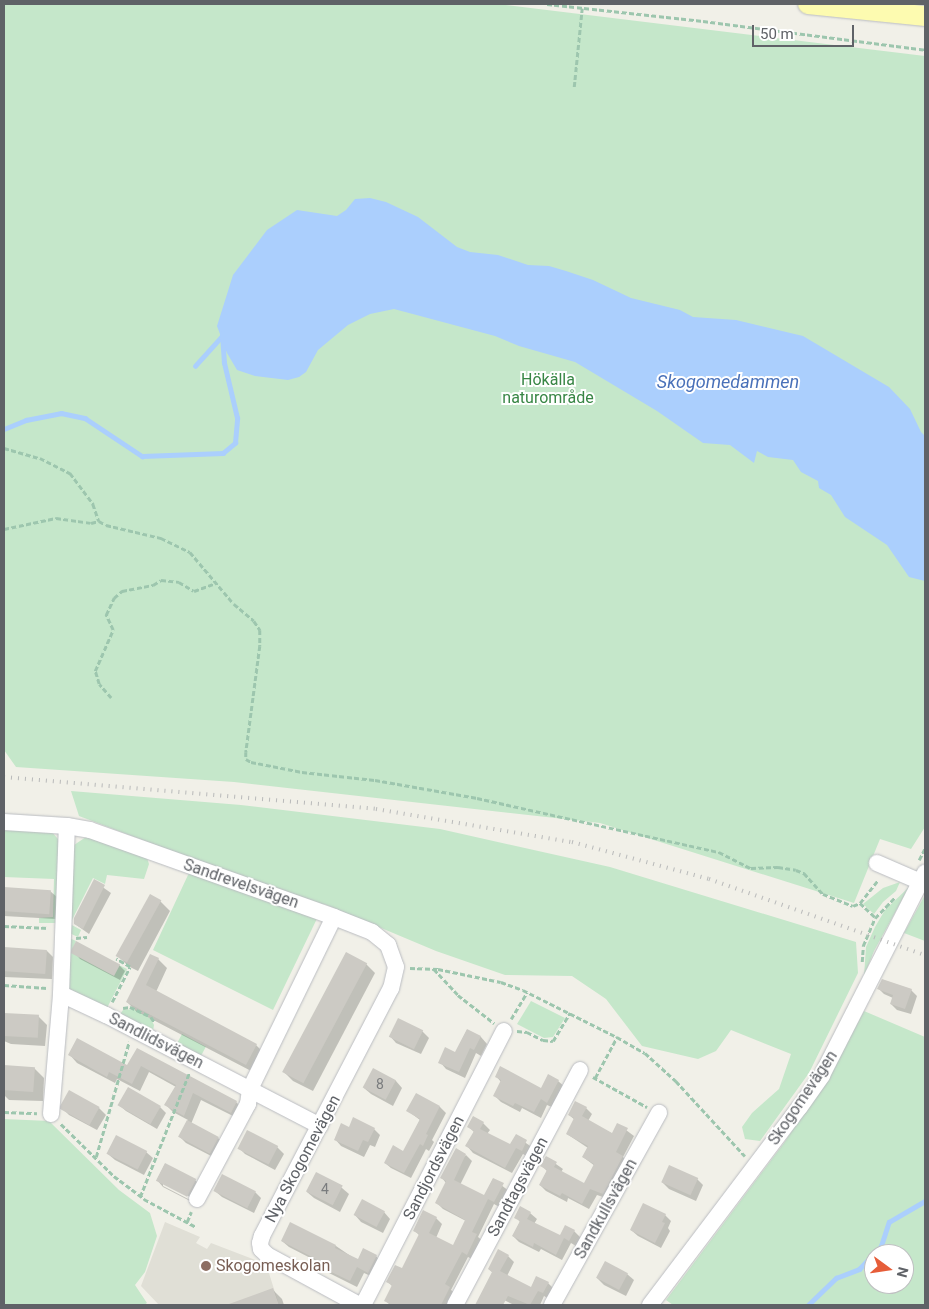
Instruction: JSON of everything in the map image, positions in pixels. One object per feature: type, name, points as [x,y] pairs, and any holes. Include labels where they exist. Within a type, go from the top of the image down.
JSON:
[{"type":"main road","points":[[808,4],[925,16]]},
{"type":"street","name":"Sandrevelsvägen","points":[[4,822],[67,826],[90,830],[334,917],[381,937],[392,951],[396,967]]},
{"type":"street","points":[[51,1114],[61,991],[67,826]]},
{"type":"street","points":[[880,864],[919,877]]},
{"type":"street","name":"Skogomevägen","points":[[650,1305],[800,1107],[822,1075],[919,877]]},
{"type":"street","points":[[197,1199],[248,1104],[250,1089],[334,917]]},
{"type":"street","name":"Nya Skogomevägen","points":[[361,1305],[267,1255],[261,1249],[262,1236],[391,988],[396,967]]},
{"type":"street","name":"Sandlidsvägen","points":[[61,991],[320,1126]]},
{"type":"street","name":"Sandjordsvägen","points":[[361,1305],[504,1031]]},
{"type":"street","name":"Sandtagsvägen","points":[[455,1305],[580,1070]]},
{"type":"street","name":"Sandkullsvägen","points":[[552,1305],[660,1113]]},
{"type":"path","points":[[547,4],[925,50]]},
{"type":"path","points":[[574,87],[582,8]]},
{"type":"path","points":[[4,448],[40,458],[70,473],[93,504],[99,521]]},
{"type":"path","points":[[4,529],[56,518],[91,523],[99,521],[177,544],[190,552],[234,604],[254,621],[260,630],[246,752],[246,759],[251,762],[302,772],[375,780],[469,796],[718,852],[751,868],[778,867],[796,870],[804,873],[815,888],[829,898],[853,906],[860,903],[879,879],[880,864]]},
{"type":"path","points":[[111,698],[99,684],[95,671],[113,630],[106,614],[114,598],[122,591],[153,585],[161,580],[179,582],[194,591],[216,583]]},
{"type":"path","points":[[862,969],[863,946],[875,918],[919,877]]},
{"type":"path","points":[[860,903],[875,918]]},
{"type":"path","points":[[4,926],[63,928]]},
{"type":"path","points":[[106,1014],[130,967],[116,959]]},
{"type":"path","points":[[396,967],[434,969],[501,982],[527,992],[617,1037],[645,1053],[669,1075],[691,1096],[744,1155]]},
{"type":"path","points":[[434,969],[462,1000],[504,1031],[527,1032],[543,1040],[552,1041],[570,1014]]},
{"type":"path","points":[[4,985],[61,991]]},
{"type":"path","points":[[504,1031],[527,992]]},
{"type":"path","points":[[96,1158],[132,1029]]},
{"type":"path","points":[[617,1037],[595,1078],[660,1113]]},
{"type":"path","points":[[140,1197],[194,1060]]},
{"type":"path","points":[[4,1112],[51,1114],[114,1176],[140,1197],[196,1227]]},
{"type":"shaded area","name":"Skogomeskolan","points":[[165,1222],[200,1237],[196,1243],[207,1249],[211,1243],[258,1261],[268,1270],[279,1305],[159,1305],[141,1286]]},
{"type":"green space","name":"Hökälla naturområde","points":[[4,4],[497,4],[925,56],[925,827],[911,849],[880,839],[854,903],[600,823],[234,782],[16,767],[4,750]]},
{"type":"green space","points":[[71,791],[241,805],[440,829],[610,867],[856,942],[858,973],[809,1073],[760,1141],[745,1139],[742,1127],[752,1113],[779,1089],[791,1054],[731,1030],[716,1051],[698,1059],[642,1046],[606,999],[572,976],[505,975],[436,951],[324,904],[273,1010],[153,950],[195,860],[79,816]]},
{"type":"green space","points":[[4,828],[52,832],[63,845],[57,923],[39,923],[39,918],[53,917],[54,879],[4,877]]},
{"type":"green space","points":[[86,837],[147,858],[149,864],[144,879],[107,875],[105,884],[93,878],[70,924],[81,930],[78,937],[67,932],[74,845]]},
{"type":"green space","points":[[900,882],[896,891],[883,902],[874,914],[863,904],[883,888]]},
{"type":"green space","points":[[909,887],[874,951],[864,976],[866,947],[875,927],[885,910]]},
{"type":"green space","points":[[925,895],[925,941],[904,933]]},
{"type":"green space","points":[[67,937],[76,941],[71,952],[113,975],[119,965],[127,969],[106,1010],[69,991]]},
{"type":"green space","points":[[531,1001],[565,1018],[553,1037],[544,1038],[517,1024]]},
{"type":"green space","points":[[134,1009],[151,1019],[154,1025],[153,1031],[118,1017],[123,1010]]},
{"type":"green space","points":[[864,1011],[925,1037],[925,1305],[673,1305],[666,1300],[784,1143],[832,1070]]},
{"type":"green space","points":[[182,1034],[206,1047],[199,1060],[175,1047]]},
{"type":"green space","points":[[4,1119],[49,1121],[119,1190],[150,1213],[157,1236],[145,1272],[135,1285],[147,1303],[144,1305],[4,1305]]},
{"type":"water","name":"Skogomedammen","points":[[370,198],[386,202],[418,217],[457,247],[470,252],[498,255],[528,265],[549,266],[593,280],[631,298],[680,310],[693,317],[736,320],[803,336],[889,387],[910,409],[921,432],[925,436],[925,581],[909,577],[887,545],[845,517],[831,495],[819,488],[818,481],[801,472],[793,460],[768,457],[757,451],[754,463],[730,445],[703,443],[657,411],[575,362],[519,346],[495,336],[394,309],[370,314],[348,325],[318,350],[306,372],[299,377],[288,380],[255,376],[237,370],[227,353],[217,326],[233,275],[267,230],[297,210],[337,216],[346,210],[355,199]]},
{"type":"building","points":[[94,879],[105,885],[83,929],[74,924],[74,918]]},
{"type":"building","points":[[4,887],[51,890],[49,914],[4,911]]},
{"type":"building","points":[[150,894],[161,900],[127,962],[116,956]]},
{"type":"building","points":[[76,941],[120,964],[114,976],[70,952]]},
{"type":"building","points":[[4,947],[47,950],[45,974],[4,971]]},
{"type":"building","points":[[346,952],[367,963],[303,1083],[282,1072]]},
{"type":"building","points":[[150,954],[159,958],[146,985],[257,1044],[246,1065],[126,1002]]},
{"type":"building","points":[[882,979],[912,989],[905,1009],[890,1004],[893,995],[877,989]]},
{"type":"building","points":[[4,1013],[39,1015],[38,1038],[4,1036]]},
{"type":"building","points":[[398,1018],[423,1030],[414,1049],[389,1037]]},
{"type":"building","points":[[467,1029],[481,1036],[474,1050],[470,1048],[459,1072],[438,1063],[445,1047],[455,1052]]},
{"type":"building","points":[[77,1038],[127,1065],[137,1048],[237,1101],[231,1113],[193,1093],[184,1116],[164,1105],[176,1085],[141,1066],[132,1084],[109,1072],[107,1077],[68,1055]]},
{"type":"building","points":[[4,1065],[35,1067],[33,1092],[4,1090]]},
{"type":"building","points":[[500,1066],[541,1088],[548,1074],[559,1080],[547,1103],[541,1099],[534,1112],[515,1103],[513,1106],[493,1096],[501,1080],[495,1077]]},
{"type":"building","points":[[373,1068],[396,1080],[386,1100],[363,1087]]},
{"type":"building","points":[[128,1087],[161,1106],[150,1124],[118,1105]]},
{"type":"building","points":[[69,1090],[100,1107],[89,1125],[59,1108]]},
{"type":"building","points":[[416,1093],[440,1106],[426,1134],[428,1135],[423,1146],[420,1144],[404,1173],[384,1163],[393,1145],[403,1151],[420,1119],[406,1111]]},
{"type":"building","points":[[575,1101],[587,1107],[582,1116],[612,1133],[617,1123],[628,1128],[616,1152],[623,1156],[603,1194],[590,1189],[582,1204],[562,1193],[560,1196],[539,1185],[547,1170],[540,1166],[546,1156],[557,1162],[554,1167],[584,1183],[594,1164],[582,1157],[588,1146],[566,1134],[574,1118],[568,1115]]},
{"type":"building","points":[[473,1116],[484,1122],[480,1129],[510,1144],[516,1134],[527,1140],[522,1151],[516,1148],[505,1168],[465,1146],[474,1131],[467,1127]]},
{"type":"building","points":[[353,1117],[375,1128],[368,1142],[363,1140],[358,1151],[334,1140],[341,1123],[349,1127]]},
{"type":"building","points":[[187,1120],[219,1137],[210,1154],[178,1137]]},
{"type":"building","points":[[247,1130],[278,1146],[269,1165],[237,1149]]},
{"type":"building","points":[[116,1135],[147,1151],[138,1170],[106,1154]]},
{"type":"building","points":[[456,1148],[466,1154],[454,1180],[484,1195],[493,1178],[504,1183],[494,1202],[488,1199],[472,1232],[477,1234],[467,1255],[462,1252],[445,1284],[450,1287],[441,1305],[392,1305],[384,1301],[392,1285],[386,1282],[395,1265],[402,1268],[419,1234],[413,1231],[423,1210],[437,1217],[429,1233],[453,1245],[465,1220],[435,1203],[446,1181],[440,1178]]},
{"type":"building","points":[[165,1163],[196,1179],[187,1197],[156,1181]]},
{"type":"building","points":[[669,1165],[698,1178],[691,1195],[661,1182]]},
{"type":"building","points":[[316,1172],[343,1186],[333,1205],[306,1192]]},
{"type":"building","points":[[222,1174],[256,1191],[247,1208],[213,1191]]},
{"type":"building","points":[[362,1199],[385,1211],[377,1227],[354,1215]]},
{"type":"building","points":[[643,1203],[666,1214],[662,1222],[665,1223],[655,1243],[630,1230]]},
{"type":"building","points":[[520,1206],[531,1212],[527,1219],[560,1235],[565,1225],[575,1230],[569,1241],[564,1238],[556,1255],[534,1243],[533,1247],[512,1236],[520,1221],[514,1218]]},
{"type":"building","points":[[290,1222],[336,1245],[335,1248],[358,1259],[363,1248],[377,1255],[368,1273],[357,1267],[350,1281],[321,1267],[322,1264],[314,1258],[281,1241]]},
{"type":"building","points":[[498,1249],[509,1255],[500,1271],[531,1287],[536,1276],[549,1282],[543,1293],[538,1291],[530,1305],[508,1296],[503,1305],[475,1305],[492,1272],[488,1269]]},
{"type":"building","points":[[605,1261],[628,1273],[619,1290],[596,1278]]},
{"type":"building","points":[[273,1288],[279,1305],[229,1304]]},
{"type":"waterway","points":[[4,429],[26,420],[61,413],[85,418],[142,456],[223,453],[235,443],[237,418],[224,363],[222,334]]},
{"type":"waterway","points":[[195,366],[221,337]]},
{"type":"waterway","points":[[808,1305],[836,1278],[859,1269],[881,1246],[889,1222],[925,1201]]},
{"type":"railway","points":[[4,777],[376,809],[572,842],[709,879],[925,955]]},
{"type":"place","name":"Skogomeskolan","points":[[206,1266]]}]
